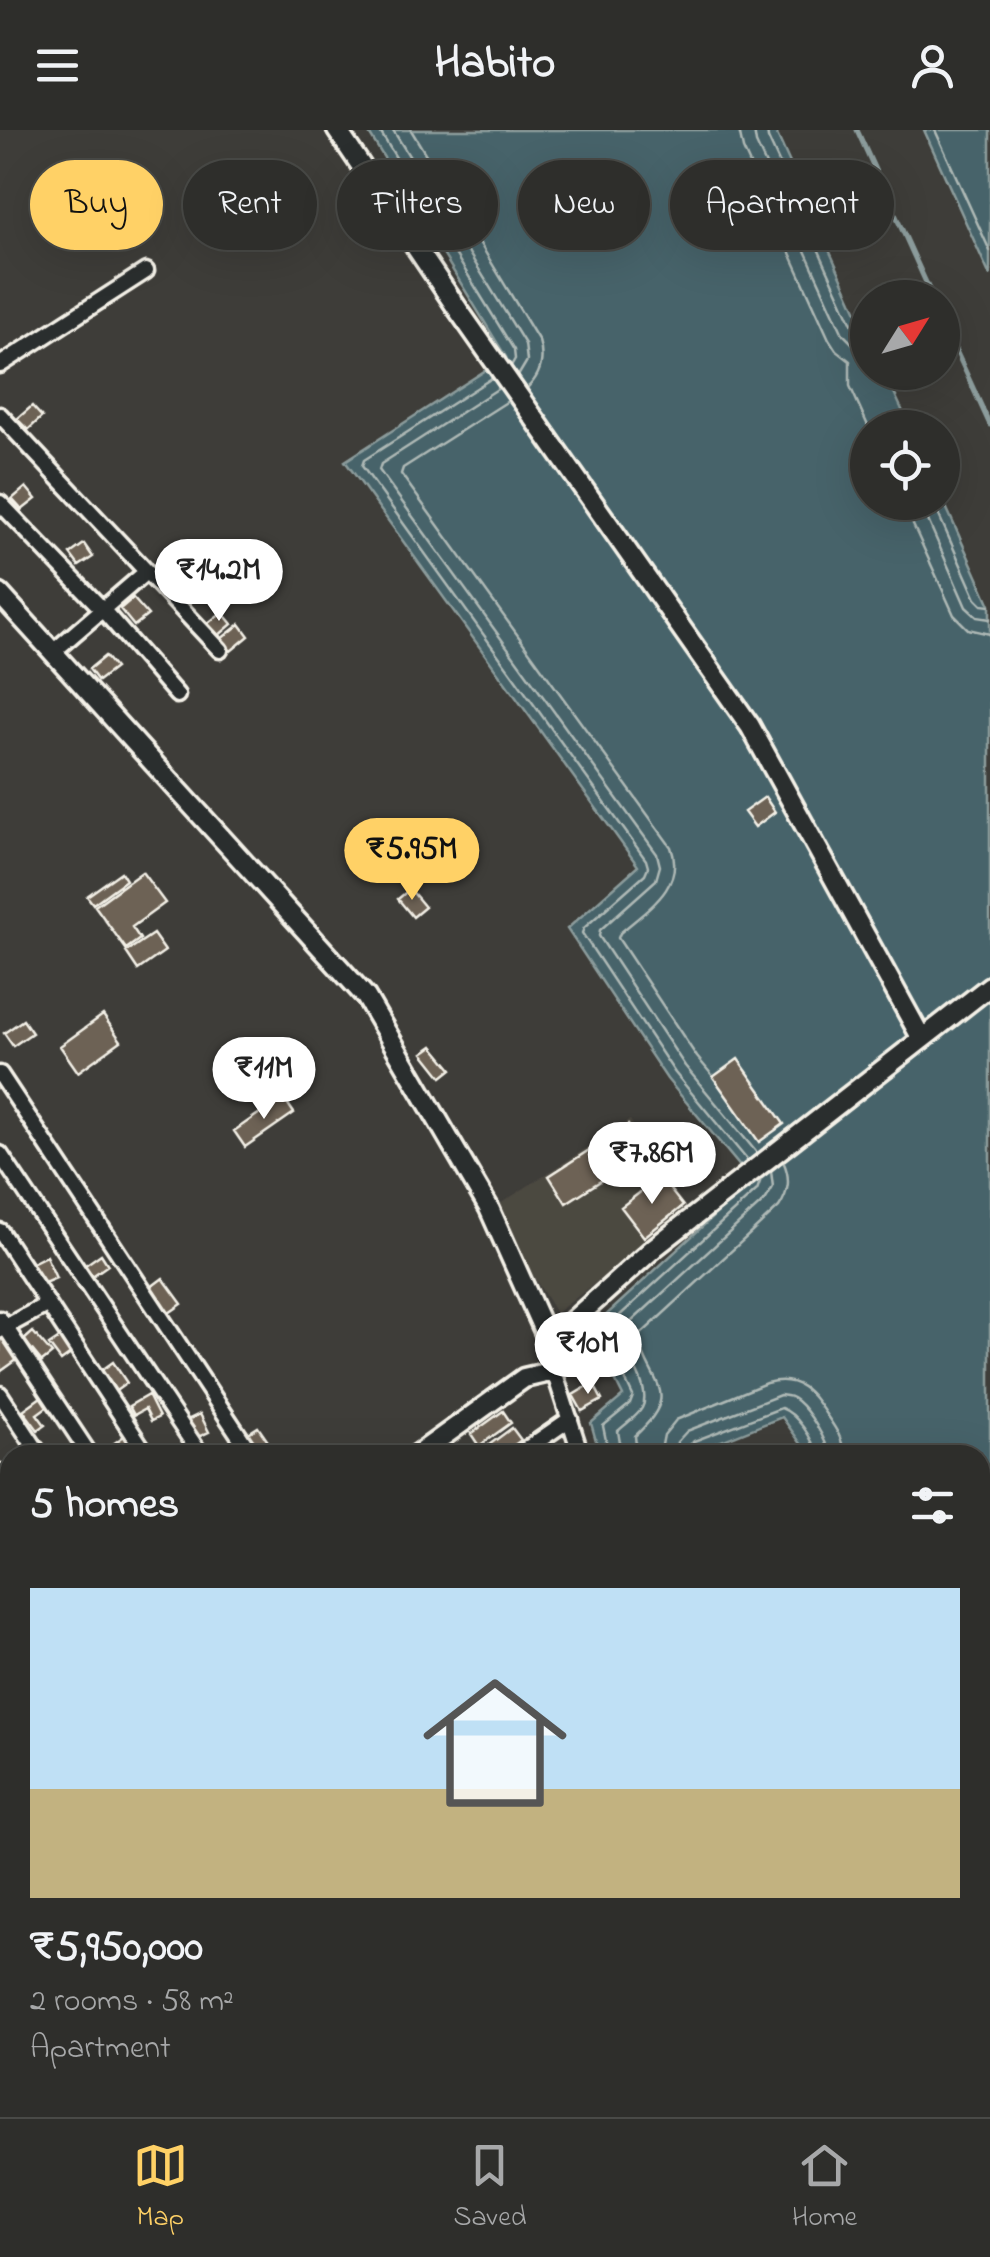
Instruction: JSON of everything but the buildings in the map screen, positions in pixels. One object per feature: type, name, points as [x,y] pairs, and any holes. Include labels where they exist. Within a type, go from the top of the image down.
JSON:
[{"type":"street","points":[[337,130],[750,726],[922,1039]]},
{"type":"street","points":[[0,365],[146,270]]},
{"type":"street","points":[[0,415],[220,650]]},
{"type":"street","points":[[0,502],[177,695]]},
{"type":"street","points":[[53,652],[146,572]]},
{"type":"street","points":[[0,594],[366,997],[489,1208],[549,1342],[578,1445]]},
{"type":"street","points":[[549,1342],[655,1248],[990,986]]},
{"type":"street","points":[[0,1074],[245,1445]]},
{"type":"street","points":[[0,1154],[193,1445]]},
{"type":"street","points":[[0,1231],[140,1445]]},
{"type":"street","points":[[48,1304],[2,1325],[83,1445]]},
{"type":"street","points":[[431,1445],[524,1378],[554,1370]]},
{"type":"street","points":[[0,1394],[33,1445]]},
{"type":"street","points":[[532,1445],[570,1419]]},
{"type":"shaded area","points":[[630,1120],[688,1212],[556,1313],[492,1209]]},
{"type":"water","points":[[367,130],[775,130],[789,160],[670,160],[670,250],[829,250],[850,296],[850,390],[893,390],[902,410],[850,410],[850,520],[952,520],[990,605],[990,1445],[802,1445],[782,1417],[711,1445],[597,1445],[591,1423],[623,1396],[590,1330],[752,1181],[667,1079],[567,929],[638,866],[345,461],[506,357],[440,250],[498,250],[498,160],[385,160]]},
{"type":"water","points":[[924,130],[990,130],[990,276]]},
{"type":"waterway","points":[[857,130],[925,280]]},
{"type":"waterway","points":[[960,359],[990,425]]}]
